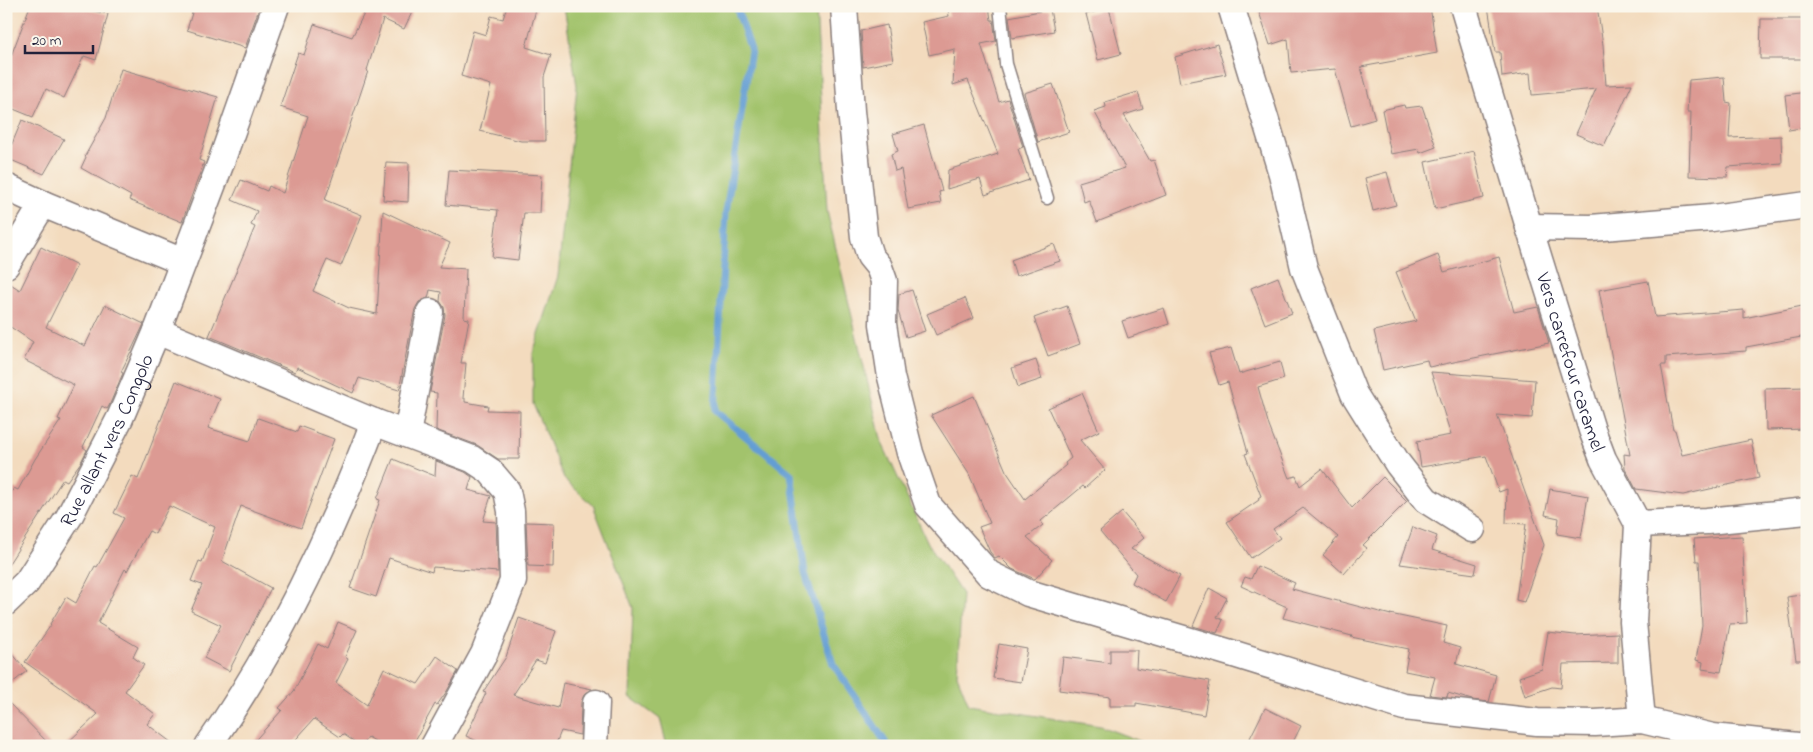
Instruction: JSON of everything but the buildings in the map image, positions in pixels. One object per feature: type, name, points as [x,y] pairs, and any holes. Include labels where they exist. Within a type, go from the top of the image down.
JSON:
[{"type":"street","name":"Rue allant vers Congolo","points":[[6,602],[27,582],[69,517],[120,418],[157,331],[220,165],[276,6]]},
{"type":"street","points":[[844,6],[851,111],[864,236],[870,256],[879,267],[884,281],[883,324],[891,377],[910,453],[928,505],[988,574],[1028,594],[1244,657],[1404,707],[1537,722],[1595,723],[1642,720],[1713,737],[1798,746]]},
{"type":"street","points":[[1231,6],[1282,174],[1304,268],[1354,394],[1398,464],[1426,500],[1472,529]]},
{"type":"street","name":"Vers carrefour caramel","points":[[1463,6],[1592,430],[1603,459],[1638,524]]},
{"type":"street","points":[[6,187],[182,262]]},
{"type":"street","points":[[6,265],[43,204]]},
{"type":"street","points":[[1529,227],[1591,228],[1712,218],[1807,205]]},
{"type":"street","points":[[407,434],[430,312]]},
{"type":"street","points":[[157,331],[374,422],[472,459],[490,471],[507,491],[511,511],[513,581],[484,654],[434,746]]},
{"type":"street","points":[[208,746],[256,671],[298,598],[358,463],[374,422]]},
{"type":"street","points":[[1642,720],[1634,622],[1638,524],[1707,521],[1807,511]]},
{"type":"street","points":[[594,746],[596,703]]},
{"type":"lane","points":[[1000,6],[1006,64],[1047,198]]},
{"type":"green space","points":[[564,6],[816,6],[827,211],[882,443],[928,543],[962,594],[957,675],[969,705],[1100,726],[1153,746],[667,746],[660,719],[630,697],[633,608],[593,505],[564,479],[533,404],[533,353],[558,276],[577,86]]},
{"type":"waterway","points":[[736,6],[751,50],[726,212],[715,411],[791,474],[805,573],[833,664],[888,746]]}]
